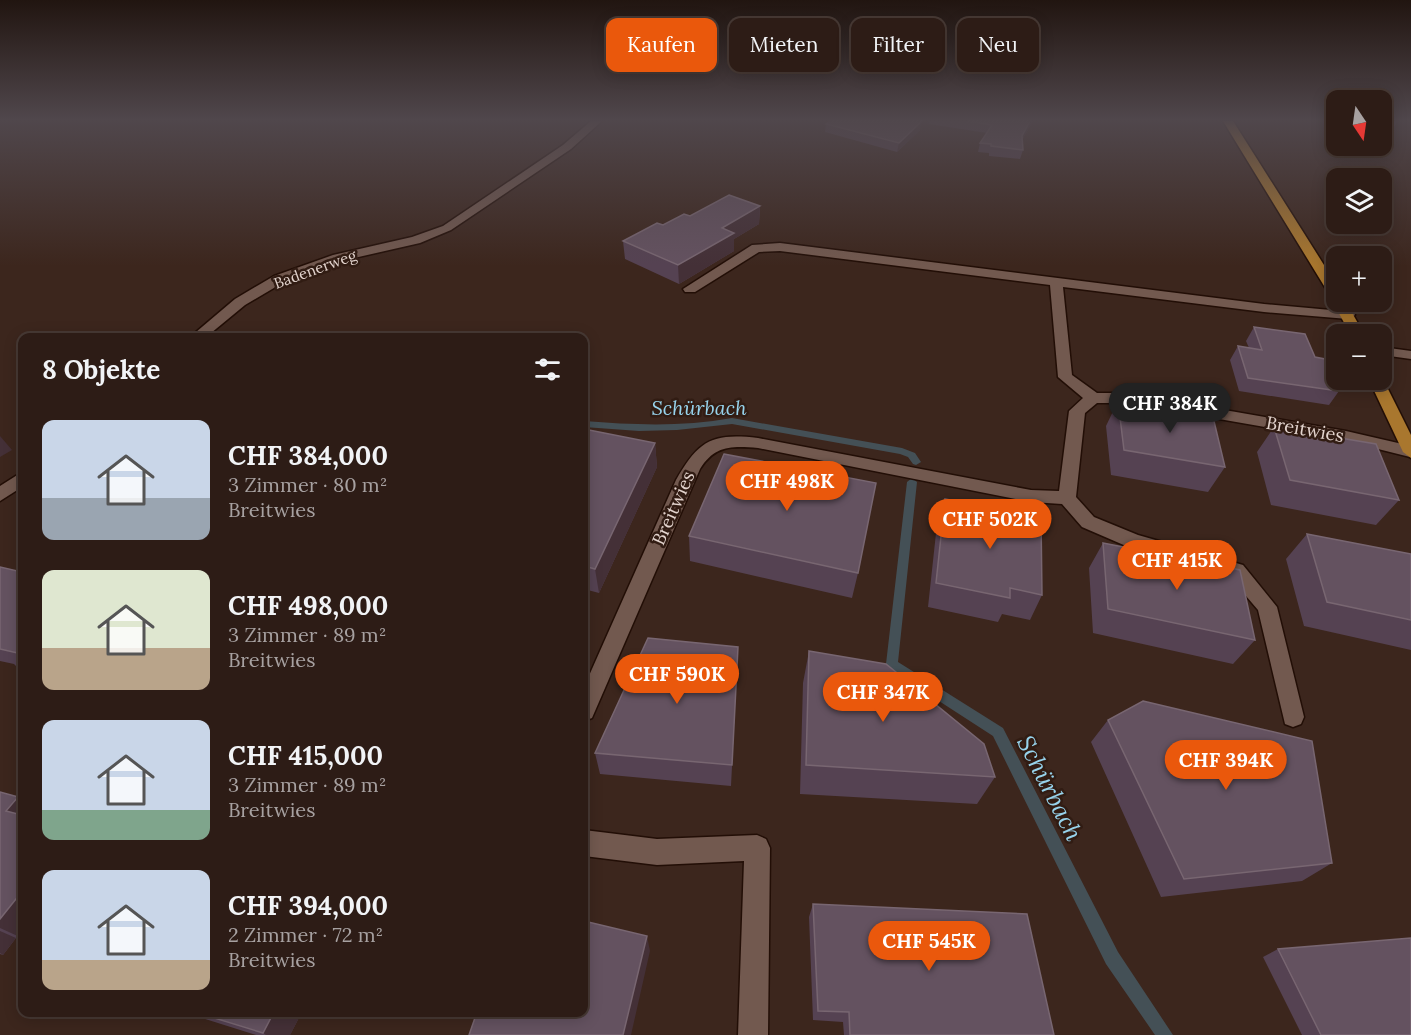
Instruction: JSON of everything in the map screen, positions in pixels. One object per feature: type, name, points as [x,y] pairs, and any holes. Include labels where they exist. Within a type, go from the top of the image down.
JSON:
[{"type":"main road","points":[[1258,169],[1326,278]]},
{"type":"main road","points":[[1346,312],[1352,324]]},
{"type":"main road","points":[[1382,390],[1411,451]]},
{"type":"street","name":"Badenerweg","points":[[202,333],[240,302],[279,279],[338,258],[416,240],[447,228],[534,169]]},
{"type":"street","points":[[690,289],[756,248],[780,247],[1264,308],[1348,315]]},
{"type":"street","points":[[1056,281],[1065,377],[1093,398],[1077,411],[1067,498],[1088,522],[1133,541],[1236,570],[1268,607],[1293,717]]},
{"type":"street","points":[[1392,352],[1411,355]]},
{"type":"street","name":"Breitwies","points":[[1093,398],[1127,398],[1346,436],[1411,451]]},
{"type":"street","name":"Breitwies","points":[[588,702],[685,480],[698,456],[711,444],[729,440],[758,442],[1031,496],[1067,498]]},
{"type":"street","points":[[0,495],[18,481]]},
{"type":"street","points":[[588,843],[657,852],[757,848],[753,1035]]},
{"type":"building","points":[[729,195],[760,206],[722,228],[734,233],[678,265],[623,241],[657,223],[663,225],[684,214],[690,216]]},
{"type":"building","points":[[1254,327],[1305,334],[1315,357],[1326,361],[1326,389],[1248,378],[1238,346],[1262,350]]},
{"type":"building","points":[[1118,401],[1213,417],[1225,467],[1124,450]]},
{"type":"building","points":[[1274,427],[1376,444],[1399,500],[1290,480]]},
{"type":"building","points":[[589,430],[655,443],[595,569],[588,567]]},
{"type":"building","points":[[724,454],[876,483],[858,573],[689,536]]},
{"type":"building","points":[[945,499],[1041,517],[1042,595],[1010,588],[1010,598],[936,583]]},
{"type":"building","points":[[1307,534],[1411,554],[1411,620],[1327,602]]},
{"type":"building","points":[[1103,543],[1240,570],[1255,640],[1108,609]]},
{"type":"building","points":[[0,567],[18,571],[18,653],[0,649]]},
{"type":"building","points":[[648,638],[738,647],[732,765],[595,753]]},
{"type":"building","points":[[809,651],[886,664],[984,744],[995,777],[806,765]]},
{"type":"building","points":[[1143,701],[1312,741],[1332,863],[1184,879],[1108,720]]},
{"type":"building","points":[[0,792],[18,797],[6,811],[18,814],[18,896],[0,919]]},
{"type":"building","points":[[813,904],[1027,914],[1054,1035],[850,1035],[849,1012],[818,1011]]},
{"type":"building","points":[[588,922],[647,936],[623,1035],[469,1035],[475,1017],[588,1017]]},
{"type":"building","points":[[1411,938],[1411,1035],[1321,1035],[1278,949]]},
{"type":"building","points":[[211,1017],[271,1017],[263,1033]]},
{"type":"waterway","name":"Schürbach","points":[[588,424],[677,427],[732,421],[902,451],[912,455],[916,462]]},
{"type":"waterway","name":"Schürbach","points":[[912,482],[892,664],[998,732],[1112,958],[1165,1035]]}]
